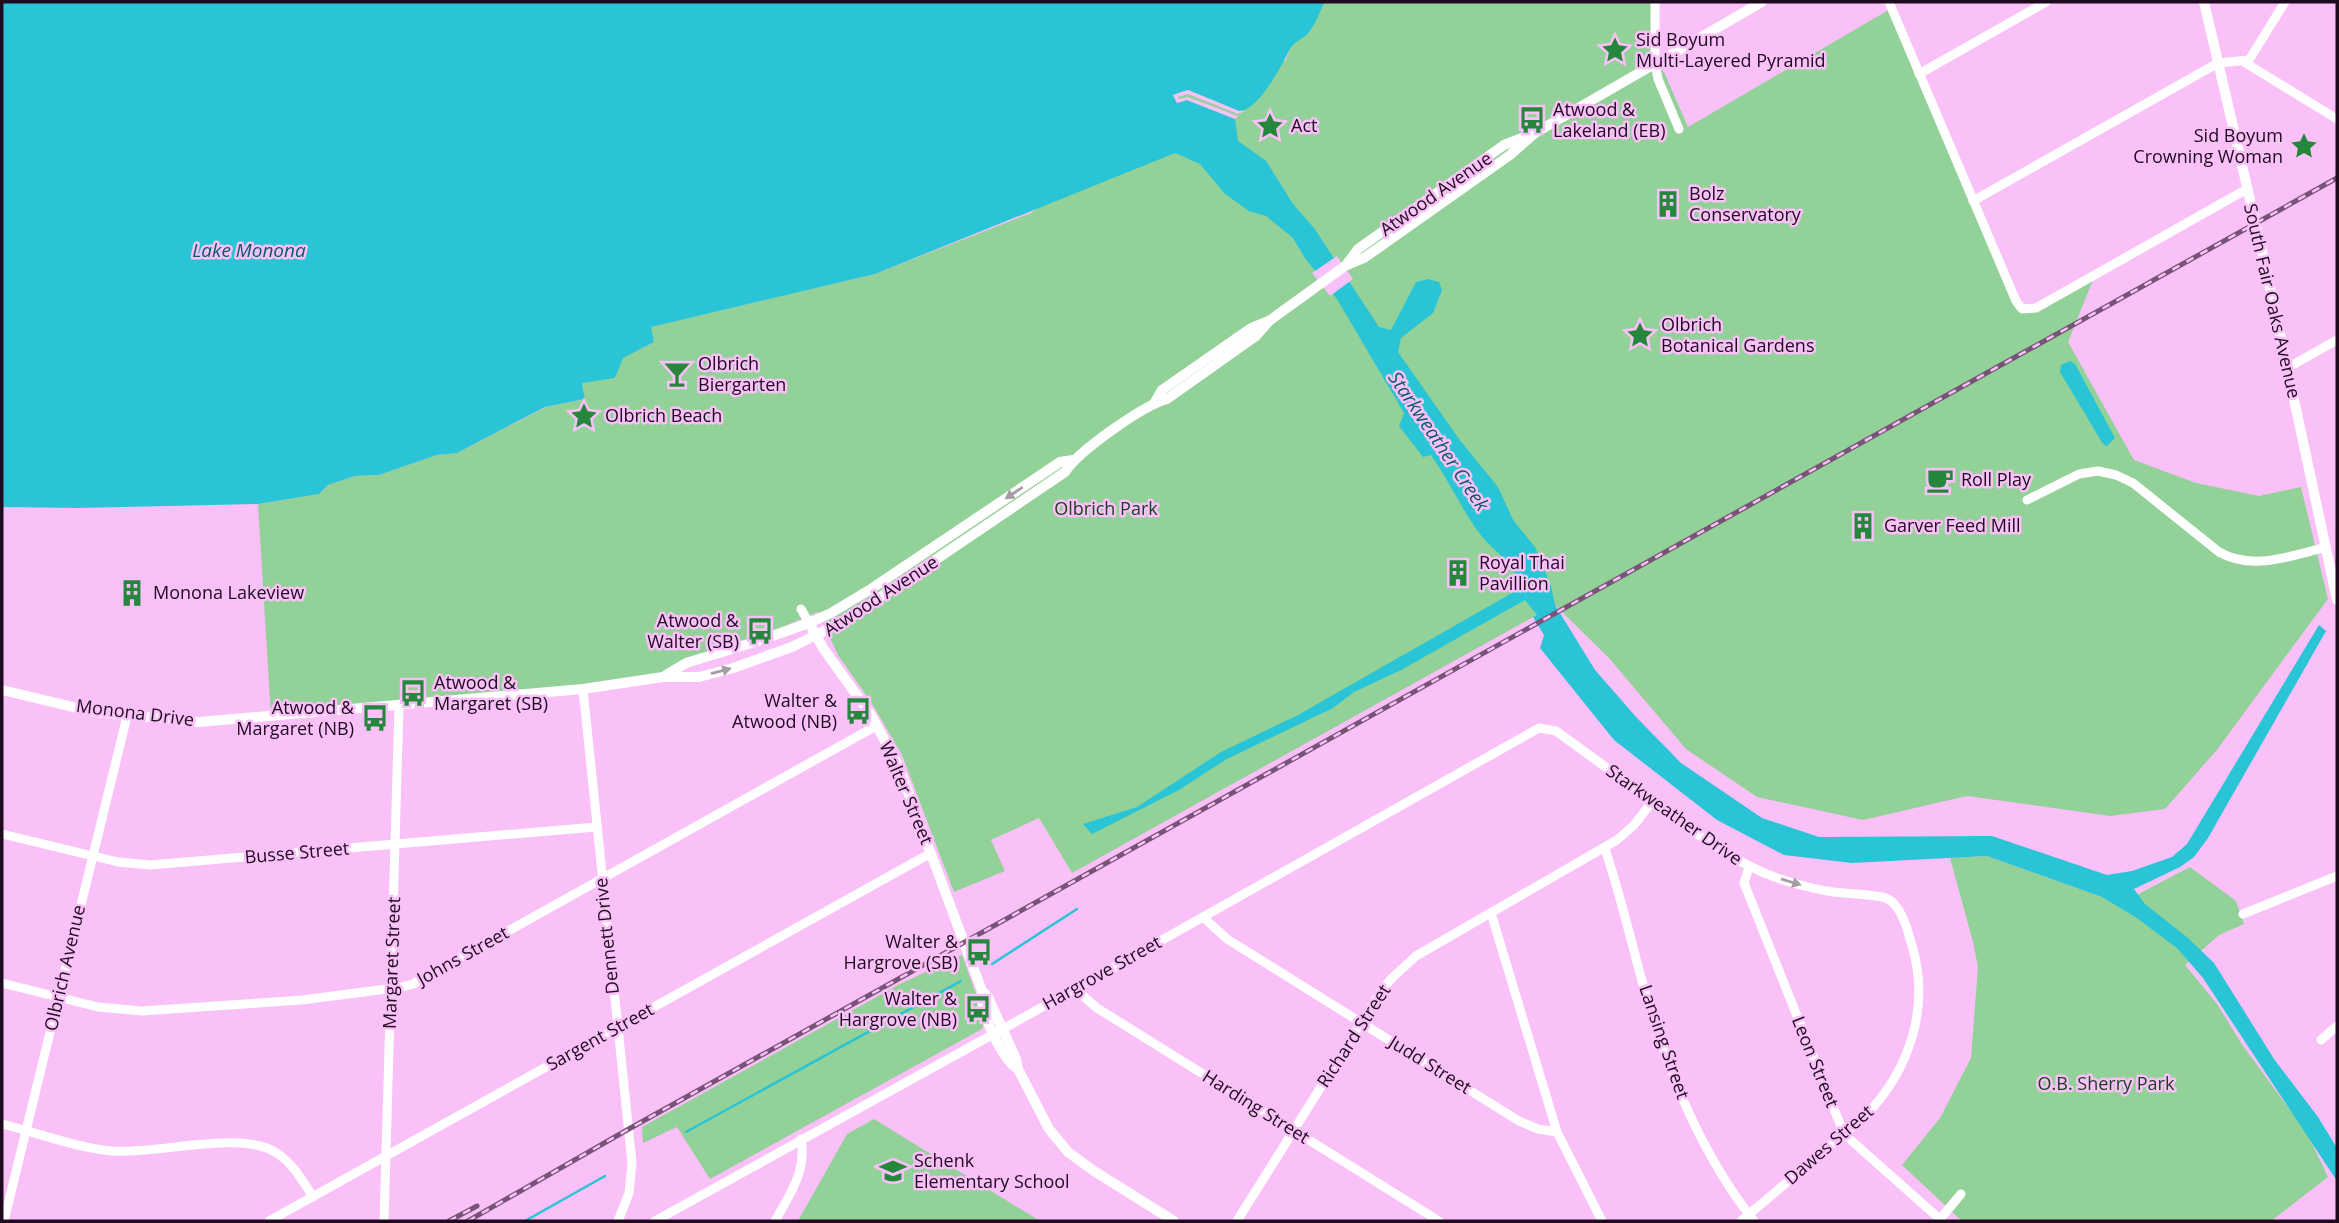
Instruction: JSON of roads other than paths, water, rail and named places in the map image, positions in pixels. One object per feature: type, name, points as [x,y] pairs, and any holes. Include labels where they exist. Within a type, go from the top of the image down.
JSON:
[{"type":"street","points":[[1655,2],[1655,64],[1658,79],[1679,129]]},
{"type":"street","name":"Atwood Avenue","points":[[271,716],[583,690],[663,677],[699,677],[817,636],[848,620],[906,582],[1065,472],[1073,460],[1155,402],[1167,399],[1256,336],[1269,321],[1345,266],[1364,258],[1454,195],[1520,148],[1535,133],[1762,2]]},
{"type":"street","points":[[1889,2],[2016,301],[2025,310],[2036,308],[2246,189]]},
{"type":"street","points":[[1919,74],[2046,2]]},
{"type":"street","name":"South Fair Oaks Avenue","points":[[2204,2],[2337,600]]},
{"type":"street","points":[[2244,62],[2252,55],[2285,2]]},
{"type":"street","points":[[1973,201],[2218,63],[2244,62],[2337,119]]},
{"type":"street","points":[[2287,368],[2337,340]]},
{"type":"street","name":"Atwood Avenue","points":[[663,677],[686,663],[809,623],[871,589],[1060,462],[1073,460]]},
{"type":"street","points":[[2027,500],[2079,474],[2108,472],[2133,483],[2219,552],[2234,560],[2258,562],[2326,547]]},
{"type":"street","name":"Walter Street","points":[[801,609],[898,765],[982,991],[981,1001],[1016,1059],[1018,1069],[1049,1129],[1068,1152],[1174,1221]]},
{"type":"street","name":"Monona Drive","points":[[2,690],[94,712],[127,716],[199,722],[271,716]]},
{"type":"street","name":"Dennett Drive","points":[[583,690],[632,1173],[626,1204],[618,1221]]},
{"type":"street","name":"Margaret Street","points":[[384,1221],[399,706]]},
{"type":"street","name":"Olbrich Avenue","points":[[4,1221],[127,716]]},
{"type":"street","name":"Johns Street","points":[[2,983],[98,1007],[158,1011],[302,1000],[392,990],[413,984],[876,726]]},
{"type":"street","name":"Hargrove Street","points":[[654,1221],[1075,989],[1539,728],[1549,728]]},
{"type":"street","name":"Starkweather Drive","points":[[1549,728],[1716,848],[1749,867],[1803,886],[1889,900]]},
{"type":"street","name":"Richard Street","points":[[1237,1221],[1381,991],[1410,961],[1605,849],[1634,825],[1652,802]]},
{"type":"street","name":"Busse Street","points":[[2,834],[118,862],[150,865],[596,827]]},
{"type":"street","name":"Lansing Street","points":[[1605,849],[1619,889],[1648,1002],[1669,1064],[1695,1124],[1752,1218]]},
{"type":"street","name":"Sargent Street","points":[[268,1221],[931,853]]},
{"type":"street","name":"Leon Street","points":[[1749,867],[1744,883],[1844,1134],[1941,1220]]},
{"type":"street","points":[[2243,914],[2337,876]]},
{"type":"street","name":"Dawes Street","points":[[1741,1221],[1752,1218],[1875,1107],[1897,1077],[1909,1052],[1918,1012],[1920,985],[1916,955],[1904,919],[1895,904],[1889,900]]},
{"type":"street","points":[[1491,913],[1558,1132],[1602,1221]]},
{"type":"street","name":"Judd Street","points":[[1203,917],[1227,939],[1519,1121],[1538,1129],[1558,1132]]},
{"type":"street","name":"Harding Street","points":[[1075,989],[1097,1008],[1439,1221]]},
{"type":"street","points":[[2322,1040],[2337,1026]]},
{"type":"street","points":[[2,1124],[111,1151],[237,1143],[257,1145],[270,1149],[287,1160],[313,1197]]},
{"type":"street","points":[[775,1221],[798,1180],[803,1165],[801,1139]]},
{"type":"street","points":[[1941,1220],[1961,1194]]},
{"type":"water","name":"Lake Monona","points":[[2,2],[1325,2],[1310,31],[1292,46],[1269,86],[1247,109],[1239,111],[1188,90],[1173,95],[1177,103],[1187,100],[1235,119],[1238,141],[1266,161],[1379,327],[1391,330],[1416,282],[1428,279],[1439,282],[1442,290],[1433,313],[1401,338],[1398,352],[1459,439],[1498,487],[1513,520],[1535,547],[1551,586],[1555,605],[1595,670],[1681,763],[1762,818],[1819,837],[1992,836],[2107,875],[2132,871],[2172,857],[2187,844],[2319,625],[2326,631],[2208,838],[2194,857],[2180,867],[2134,889],[2145,904],[2188,938],[2214,963],[2274,1059],[2318,1117],[2337,1148],[2337,1181],[2203,978],[2178,949],[2137,918],[2102,897],[1987,856],[1852,863],[1784,855],[1717,820],[1614,740],[1540,648],[1544,635],[1533,617],[1537,615],[1525,600],[1401,670],[1354,692],[1333,708],[1225,760],[1179,790],[1092,834],[1083,824],[1137,807],[1221,752],[1298,715],[1512,593],[1519,586],[1512,569],[1477,530],[1431,455],[1423,457],[1399,426],[1404,413],[1337,299],[1293,238],[1266,216],[1249,211],[1225,194],[1200,164],[1175,153],[875,274],[651,327],[654,342],[623,358],[615,378],[582,383],[585,399],[545,407],[457,453],[437,455],[379,475],[355,476],[328,485],[319,494],[258,504],[2,507]]},
{"type":"water","points":[[2070,361],[2075,364],[2115,438],[2107,446],[2103,444],[2060,372],[2061,365]]},
{"type":"waterway","points":[[992,964],[1077,909]]},
{"type":"waterway","points":[[686,1132],[961,981]]},
{"type":"waterway","points":[[525,1221],[605,1176]]},
{"type":"railway","points":[[468,1221],[2337,178]]},
{"type":"railway","points":[[449,1221],[477,1206]]},
{"type":"place","name":"Sid Boyum Multi-Layered Pyramid","points":[[1615,50]]},
{"type":"place","name":"Atwood & Lakeland (EB)","points":[[1532,120]]},
{"type":"place","name":"Act","points":[[1270,126]]},
{"type":"place","name":"Sid Boyum Crowning Woman","points":[[2304,146]]},
{"type":"place","name":"Bolz Conservatory","points":[[1668,204]]},
{"type":"place","name":"Olbrich Botanical Gardens","points":[[1640,335]]},
{"type":"place","name":"Olbrich Biergarten","points":[[677,374]]},
{"type":"place","name":"Olbrich Beach","points":[[584,416]]},
{"type":"place","name":"Roll Play","points":[[1940,480]]},
{"type":"place","name":"Garver Feed Mill","points":[[1863,526]]},
{"type":"place","name":"Royal Thai Pavillion","points":[[1458,573]]},
{"type":"place","name":"Monona Lakeview","points":[[132,593]]},
{"type":"place","name":"Atwood & Walter (SB)","points":[[760,631]]},
{"type":"place","name":"Atwood & Margaret (SB)","points":[[413,693]]},
{"type":"place","name":"Walter & Atwood (NB)","points":[[858,711]]},
{"type":"place","name":"Atwood & Margaret (NB)","points":[[375,718]]},
{"type":"place","name":"Walter & Hargrove (SB)","points":[[979,952]]},
{"type":"place","name":"Walter & Hargrove (NB)","points":[[978,1009]]},
{"type":"place","name":"Schenk Elementary School","points":[[893,1171]]},
{"type":"water label","name":"Starkweather Creek","points":[[1439,441]]},
{"type":"park label","name":"Olbrich Park","points":[[1106,509]]},
{"type":"park label","name":"O.B. Sherry Park","points":[[2106,1084]]}]
